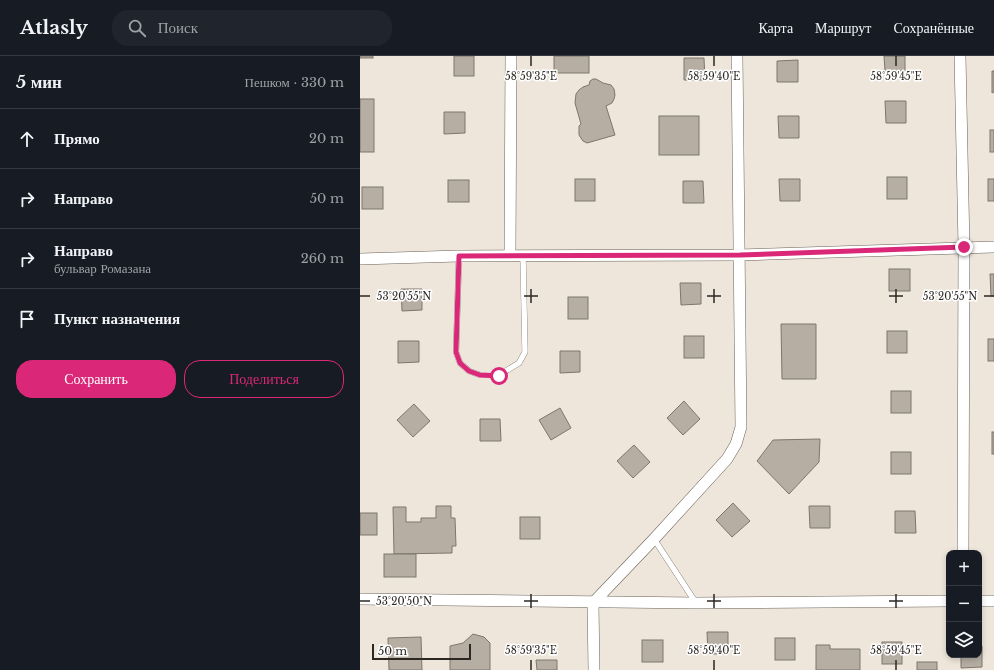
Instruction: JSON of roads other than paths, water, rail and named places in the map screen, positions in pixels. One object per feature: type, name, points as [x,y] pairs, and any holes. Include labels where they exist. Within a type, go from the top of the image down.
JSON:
[{"type":"street","points":[[510,255],[511,56]]},
{"type":"street","points":[[594,670],[593,603],[727,459],[736,444],[741,427],[737,56]]},
{"type":"street","points":[[960,56],[964,247],[963,550]]},
{"type":"street","points":[[360,259],[510,255],[740,255],[994,247]]},
{"type":"street","points":[[360,599],[593,603],[946,601]]},
{"type":"street","points":[[982,601],[994,601]]},
{"type":"lane","points":[[459,256],[456,352],[460,363],[469,371],[480,375],[499,376],[519,363],[525,352],[523,256]]},
{"type":"lane","points":[[654,539],[696,603]]}]
